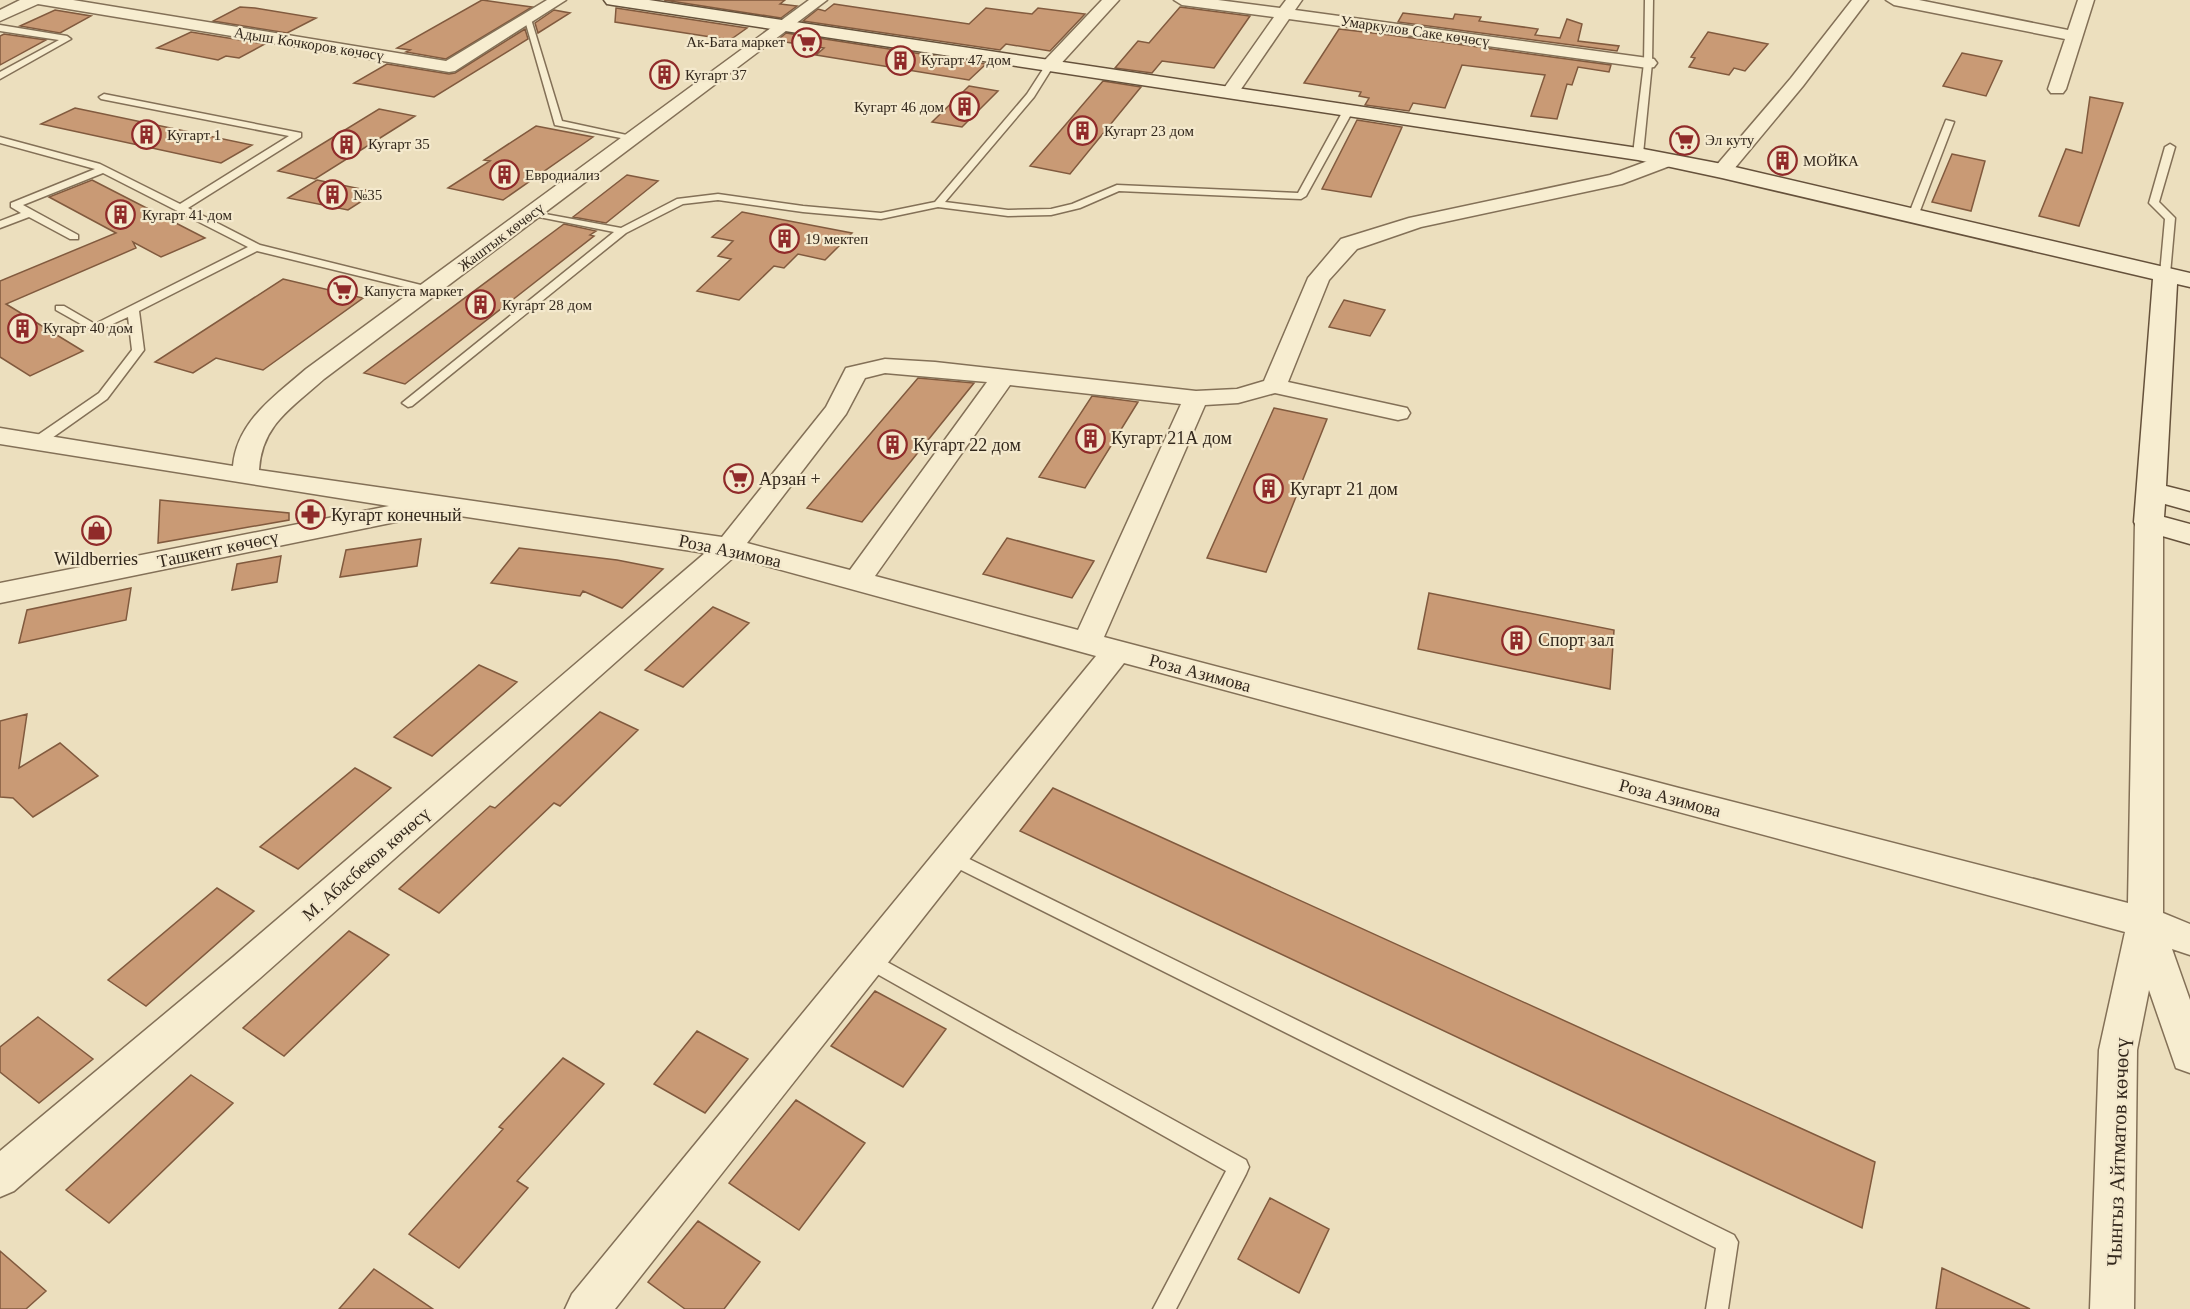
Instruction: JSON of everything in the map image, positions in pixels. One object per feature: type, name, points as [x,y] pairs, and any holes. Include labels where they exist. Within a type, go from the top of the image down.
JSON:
[{"type":"main road","points":[[613,0],[1231,91],[1638,154],[1722,171],[2178,277],[2149,522],[2190,534]]},
{"type":"main road","points":[[2152,491],[2190,502]]},
{"type":"street","points":[[0,16],[33,0]]},
{"type":"street","name":"Адыш Кочкоров көчөсү","points":[[44,0],[449,67],[558,0]]},
{"type":"street","name":"Жаштык көчөсү","points":[[245,476],[247,453],[262,421],[315,374],[819,0]]},
{"type":"street","points":[[1050,65],[1111,0]]},
{"type":"street","name":"Умаркулов Саке көчөсү","points":[[1182,0],[1289,7],[1648,63]]},
{"type":"street","points":[[1722,171],[1797,82],[1860,0]]},
{"type":"street","points":[[1894,0],[2075,36]]},
{"type":"street","points":[[2057,89],[2086,0]]},
{"type":"street","points":[[1231,91],[1289,7]]},
{"type":"street","points":[[1274,386],[1319,278],[1349,244],[1416,222],[1615,180],[1668,160]]},
{"type":"street","name":"М. Абасбеков көчөсү","points":[[0,1178],[246,968],[729,547],[837,409],[855,373],[885,366],[1004,376]]},
{"type":"street","points":[[857,581],[1004,376],[1158,396],[1196,398],[1238,396],[1274,386],[1398,413]]},
{"type":"street","points":[[587,1309],[951,857],[1102,646],[1196,398]]},
{"type":"street","name":"Роза Азимова","points":[[0,435],[245,476],[729,547],[2145,922],[2190,940]]},
{"type":"street","name":"Ташкент көчөсү","points":[[0,593],[437,504]]},
{"type":"street","points":[[2149,522],[2145,922],[2190,1056]]},
{"type":"street","name":"Чынгыз Айтматов көчөсү","points":[[2112,1309],[2118,1050],[2145,922]]},
{"type":"lane","points":[[1638,154],[1648,63],[1649,0]]},
{"type":"lane","points":[[527,19],[558,123],[633,139]]},
{"type":"lane","points":[[0,28],[66,39],[0,76]]},
{"type":"lane","points":[[938,204],[1031,95],[1050,65]]},
{"type":"lane","points":[[104,97],[298,135],[181,208]]},
{"type":"lane","points":[[408,403],[622,231],[681,201],[718,197],[803,209],[881,216],[938,204],[991,213],[1051,212],[1091,200],[1117,188],[1301,196],[1349,109]]},
{"type":"lane","points":[[1913,216],[1949,122]]},
{"type":"lane","points":[[0,140],[104,169],[256,247],[429,290]]},
{"type":"lane","points":[[2170,147],[2154,203],[2170,218],[2178,277]]},
{"type":"lane","points":[[74,237],[15,206],[104,169]]},
{"type":"lane","points":[[0,225],[29,213]]},
{"type":"lane","points":[[533,213],[622,231]]},
{"type":"lane","points":[[60,308],[95,330],[256,247]]},
{"type":"lane","points":[[37,442],[103,396],[138,350],[133,310]]},
{"type":"lane","points":[[951,857],[1727,1242],[1717,1309]]},
{"type":"lane","points":[[869,960],[1239,1167],[1164,1309]]},
{"type":"building","points":[[482,0],[532,7],[446,59],[406,52],[410,50],[397,48]]},
{"type":"building","points":[[664,0],[785,0],[780,4],[797,6],[781,18]]},
{"type":"building","points":[[834,4],[969,24],[986,8],[1032,14],[1038,8],[1085,14],[1050,51],[1006,44],[1000,50],[803,21],[818,9],[825,11]]},
{"type":"building","points":[[240,7],[316,18],[287,33],[213,21]]},
{"type":"building","points":[[1180,7],[1250,16],[1214,68],[1162,61],[1152,73],[1115,68],[1138,41],[1149,43]]},
{"type":"building","name":"Кугарт 37","points":[[616,8],[747,28],[730,40],[615,22]]},
{"type":"building","points":[[55,10],[91,16],[60,33],[20,26]]},
{"type":"building","points":[[554,10],[570,13],[538,33],[535,23]]},
{"type":"building","points":[[1403,13],[1453,19],[1455,14],[1481,17],[1479,21],[1538,29],[1535,35],[1560,38],[1567,19],[1582,24],[1578,41],[1619,46],[1617,51],[1398,22]]},
{"type":"building","points":[[525,29],[528,39],[434,97],[354,83],[387,64],[455,73]]},
{"type":"building","points":[[1339,29],[1611,65],[1609,72],[1578,67],[1572,85],[1567,84],[1557,119],[1531,116],[1545,75],[1462,65],[1445,108],[1413,103],[1409,111],[1365,105],[1369,98],[1359,96],[1361,92],[1304,83]]},
{"type":"building","points":[[191,32],[265,44],[239,58],[226,56],[218,60],[157,48]]},
{"type":"building","points":[[1708,32],[1768,44],[1745,71],[1734,68],[1729,75],[1689,67],[1695,58],[1691,57]]},
{"type":"building","name":"Кугарт 47 дом","points":[[786,33],[986,64],[969,80],[816,55],[824,48],[778,40]]},
{"type":"building","points":[[4,34],[46,40],[0,65],[0,36]]},
{"type":"building","points":[[1962,53],[2002,61],[1986,96],[1943,86]]},
{"type":"building","name":"Кугарт 23 дом","points":[[1103,81],[1141,87],[1070,174],[1030,166]]},
{"type":"building","name":"Кугарт 46 дом","points":[[969,86],[998,91],[962,127],[932,122]]},
{"type":"building","points":[[2090,97],[2123,103],[2079,226],[2039,216],[2066,149],[2082,153]]},
{"type":"building","name":"Кугарт 1","points":[[75,108],[252,145],[221,163],[41,124]]},
{"type":"building","name":"Кугарт 35","points":[[379,109],[415,116],[315,179],[278,171]]},
{"type":"building","points":[[1357,120],[1402,127],[1371,197],[1322,189]]},
{"type":"building","name":"Евродиализ","points":[[536,126],[593,137],[503,200],[448,188],[490,161],[484,160]]},
{"type":"building","points":[[1952,154],[1985,161],[1971,211],[1932,202]]},
{"type":"building","points":[[627,175],[658,181],[606,223],[573,217]]},
{"type":"building","points":[[92,180],[205,238],[161,257],[133,242],[136,248],[6,304],[83,351],[30,376],[0,357],[0,281],[116,233],[49,197]]},
{"type":"building","name":"№35","points":[[317,180],[376,192],[348,210],[288,198]]},
{"type":"building","name":"19 мектеп","points":[[742,212],[852,233],[825,260],[798,254],[784,268],[774,266],[739,300],[697,291],[731,259],[718,256],[733,241],[712,237]]},
{"type":"building","name":"Кугарт 28 дом","points":[[564,224],[596,231],[590,235],[594,236],[405,384],[364,373]]},
{"type":"building","points":[[283,279],[363,298],[263,370],[216,358],[193,373],[155,362]]},
{"type":"building","points":[[1344,300],[1385,310],[1370,336],[1329,327]]},
{"type":"building","name":"Кугарт 22 дом","points":[[918,378],[974,383],[862,522],[807,508]]},
{"type":"building","name":"Кугарт 21А дом","points":[[1092,396],[1138,402],[1085,488],[1039,477]]},
{"type":"building","name":"Кугарт 21 дом","points":[[1274,408],[1327,419],[1266,572],[1207,558]]},
{"type":"building","points":[[160,500],[289,513],[289,520],[158,543]]},
{"type":"building","points":[[1007,538],[1094,561],[1072,598],[983,574]]},
{"type":"building","points":[[421,539],[417,566],[340,577],[346,550]]},
{"type":"building","points":[[519,548],[617,560],[663,569],[622,608],[583,591],[580,596],[491,583]]},
{"type":"building","points":[[281,556],[277,582],[232,590],[237,564]]},
{"type":"building","points":[[131,588],[126,620],[19,643],[27,610]]},
{"type":"building","name":"Спорт зал","points":[[1429,593],[1614,630],[1610,689],[1418,649]]},
{"type":"building","points":[[713,607],[749,623],[683,687],[645,670]]},
{"type":"building","points":[[479,665],[517,682],[432,756],[394,737]]},
{"type":"building","points":[[600,712],[638,730],[560,806],[554,803],[439,913],[399,889],[490,806],[495,808]]},
{"type":"building","points":[[27,714],[19,768],[60,743],[98,776],[33,817],[13,798],[0,797],[0,721]]},
{"type":"building","points":[[355,768],[391,788],[298,869],[260,847]]},
{"type":"building","points":[[1053,788],[1875,1162],[1862,1228],[1020,831]]},
{"type":"building","points":[[217,888],[254,911],[146,1006],[108,980]]},
{"type":"building","points":[[349,931],[389,955],[284,1056],[243,1028]]},
{"type":"building","points":[[875,991],[946,1029],[903,1087],[831,1046]]},
{"type":"building","points":[[38,1017],[93,1059],[39,1103],[0,1072],[0,1047]]},
{"type":"building","points":[[697,1031],[748,1059],[705,1113],[654,1084]]},
{"type":"building","points":[[563,1058],[604,1084],[517,1181],[528,1188],[459,1268],[409,1234],[503,1129],[499,1127]]},
{"type":"building","points":[[191,1075],[233,1103],[109,1223],[66,1190]]},
{"type":"building","points":[[796,1100],[865,1143],[799,1230],[729,1183]]},
{"type":"building","points":[[1270,1198],[1329,1229],[1299,1293],[1238,1259]]},
{"type":"building","points":[[698,1221],[760,1262],[724,1309],[685,1309],[648,1282]]},
{"type":"building","points":[[0,1251],[46,1291],[26,1309],[0,1309]]},
{"type":"building","points":[[1942,1268],[2030,1309],[1936,1309]]},
{"type":"building","points":[[374,1269],[433,1309],[339,1309]]},
{"type":"place","name":"Ак-Бата маркет","points":[[806,42]]},
{"type":"place","name":"Кугарт 47 дом","points":[[900,60]]},
{"type":"place","name":"Кугарт 37","points":[[664,75]]},
{"type":"place","name":"Кугарт 46 дом","points":[[965,107]]},
{"type":"place","name":"Кугарт 23 дом","points":[[1083,131]]},
{"type":"place","name":"Кугарт 1","points":[[146,135]]},
{"type":"place","name":"Эл куту","points":[[1684,140]]},
{"type":"place","name":"Кугарт 35","points":[[347,144]]},
{"type":"place","name":"МОЙКА","points":[[1782,161]]},
{"type":"place","name":"Евродиализ","points":[[504,175]]},
{"type":"place","name":"№35","points":[[332,195]]},
{"type":"place","name":"Кугарт 41 дом","points":[[121,215]]},
{"type":"place","name":"19 мектеп","points":[[784,239]]},
{"type":"place","name":"Капуста маркет","points":[[343,291]]},
{"type":"place","name":"Кугарт 28 дом","points":[[481,305]]},
{"type":"place","name":"Кугарт 40 дом","points":[[22,328]]},
{"type":"place","name":"Кугарт 21А дом","points":[[1090,438]]},
{"type":"place","name":"Кугарт 22 дом","points":[[892,445]]},
{"type":"place","name":"Арзан +","points":[[738,479]]},
{"type":"place","name":"Кугарт 21 дом","points":[[1269,489]]},
{"type":"place","name":"Кугарт конечный","points":[[310,515]]},
{"type":"place","name":"Wildberries","points":[[96,530]]},
{"type":"place","name":"Спорт зал","points":[[1517,640]]}]
